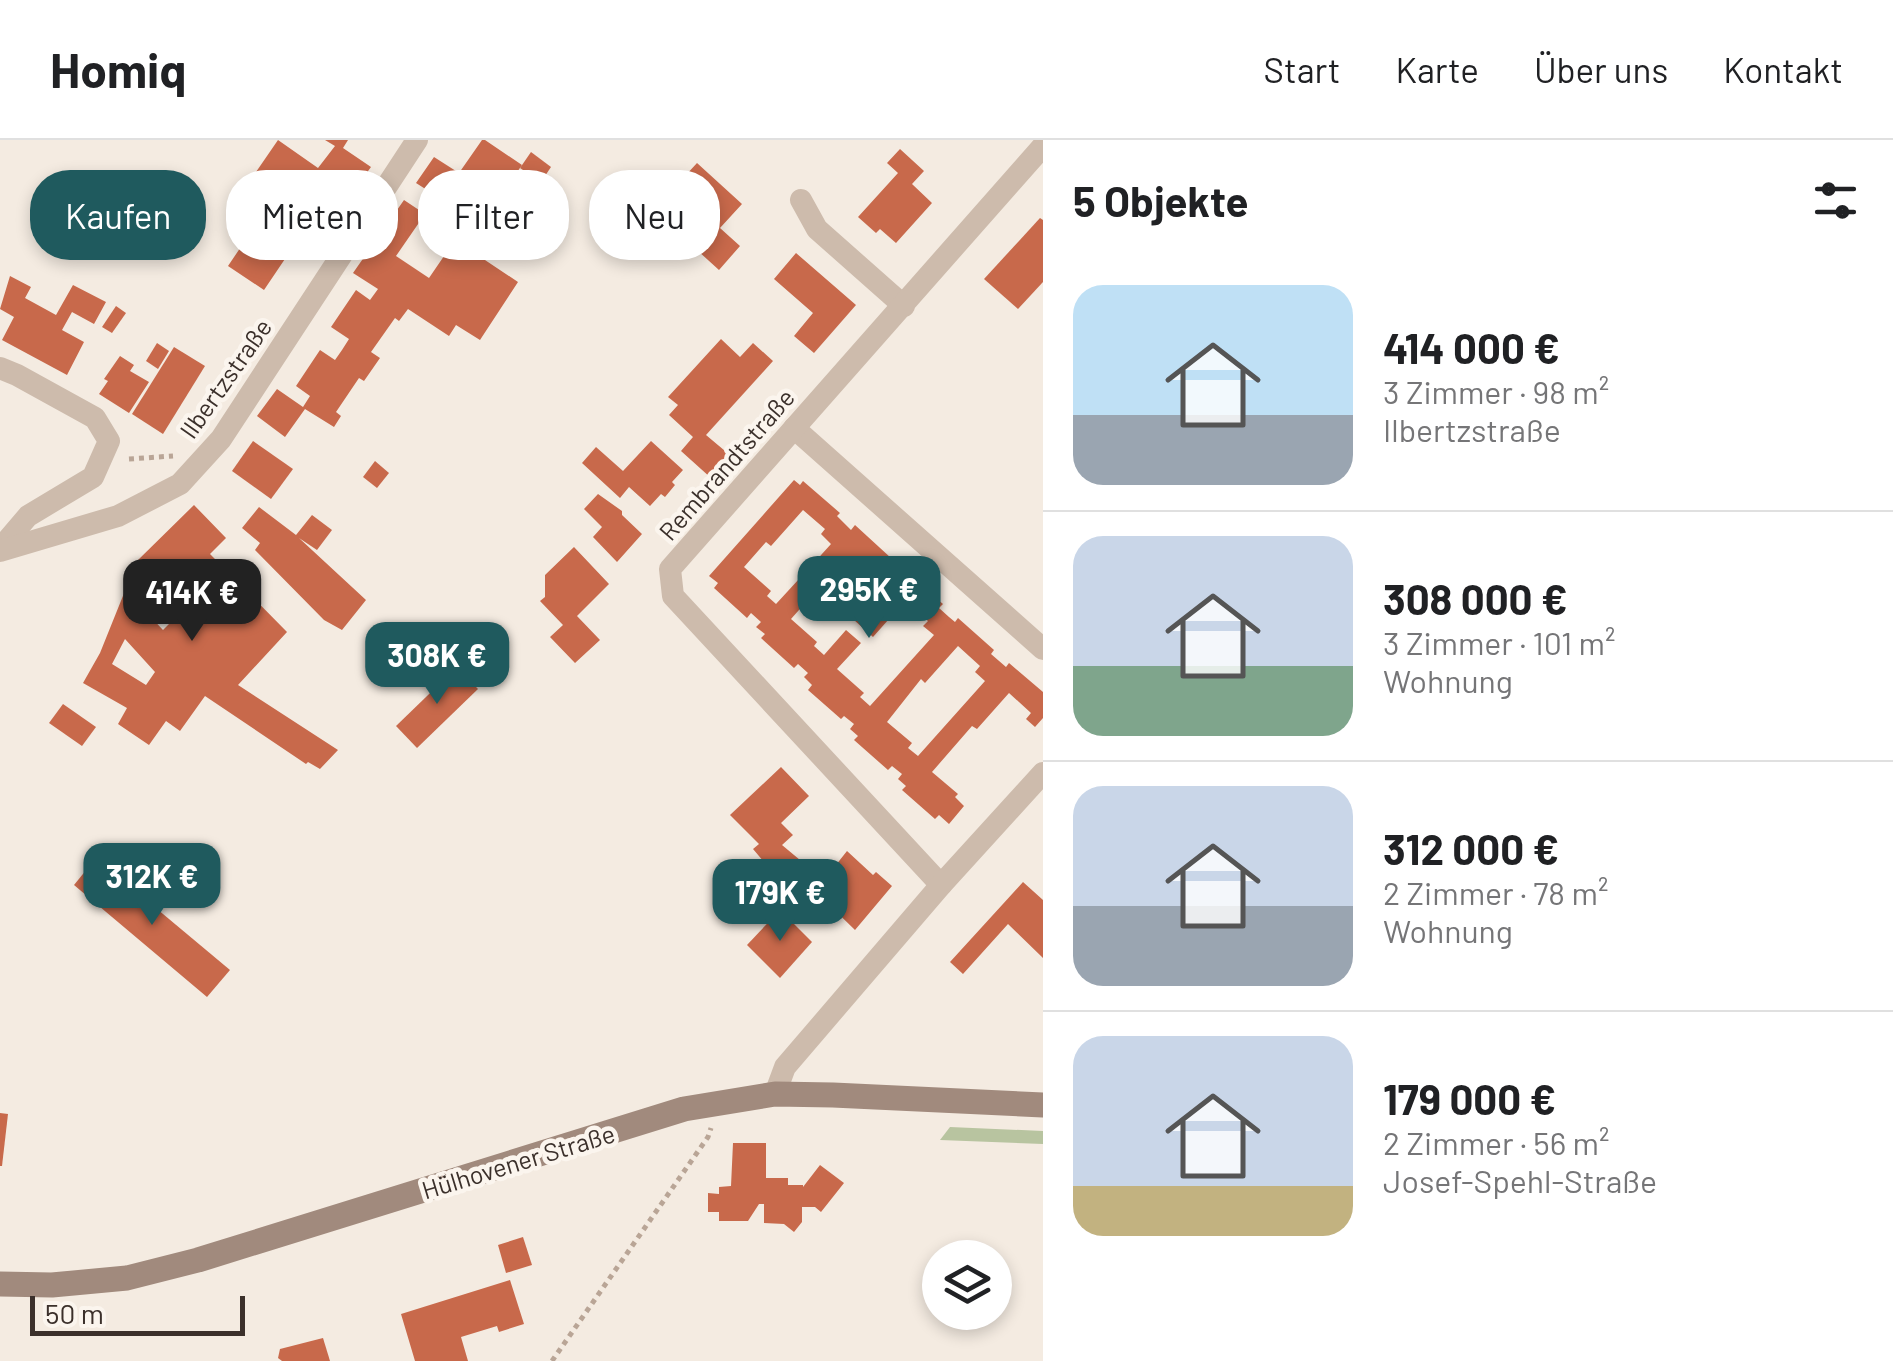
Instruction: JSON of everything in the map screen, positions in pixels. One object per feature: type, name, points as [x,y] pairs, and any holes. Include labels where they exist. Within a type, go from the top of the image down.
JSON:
[{"type":"main road","name":"Hülhovener Straße","points":[[0,1284],[52,1285],[128,1278],[720,1101],[775,1094],[833,1094],[1043,1105]]},
{"type":"street","name":"Ilbertzstraße","points":[[0,550],[118,516],[180,484],[221,439],[417,140]]},
{"type":"street","name":"Rembrandtstraße","points":[[941,885],[673,596],[670,570],[1043,146]]},
{"type":"street","points":[[801,200],[817,229],[904,306]]},
{"type":"street","points":[[0,368],[95,418],[109,441],[94,477],[28,516],[0,550]]},
{"type":"street","points":[[794,428],[1043,649]]},
{"type":"street","points":[[775,1094],[785,1067],[1043,773]]},
{"type":"path","points":[[101,460],[188,456]]},
{"type":"path","points":[[552,1361],[708,1137],[713,1123],[696,1128]]},
{"type":"green space","points":[[950,1127],[1043,1131],[1043,1144],[940,1140]]},
{"type":"building","points":[[278,140],[318,168],[335,146],[325,140],[348,140],[343,148],[371,167],[369,170],[257,170]]},
{"type":"building","points":[[482,140],[522,165],[519,170],[461,170]]},
{"type":"building","points":[[900,149],[924,171],[912,184],[932,203],[896,243],[880,229],[876,233],[858,217],[898,173],[887,163]]},
{"type":"building","points":[[531,152],[551,167],[549,170],[520,168]]},
{"type":"building","points":[[434,157],[454,170],[425,170]]},
{"type":"building","points":[[720,184],[742,204],[720,228]]},
{"type":"building","points":[[404,200],[418,209],[418,224],[398,253],[398,209]]},
{"type":"building","points":[[1040,218],[1043,282],[1018,309],[984,279]]},
{"type":"building","points":[[720,228],[740,246],[719,270],[708,260],[720,260]]},
{"type":"building","points":[[796,253],[856,305],[814,353],[794,336],[813,313],[774,279]]},
{"type":"building","points":[[398,257],[429,278],[441,260],[485,260],[518,282],[480,340],[456,325],[449,336],[408,309],[399,321],[395,318],[371,352],[380,358],[364,381],[359,378],[336,412],[341,416],[334,427],[305,409],[285,437],[257,416],[277,389],[303,407],[310,396],[296,386],[320,350],[335,360],[342,350],[349,339],[331,327],[356,290],[370,300],[378,289],[353,273],[362,260]]},
{"type":"building","points":[[232,260],[284,260],[264,290],[228,266]]},
{"type":"building","points":[[10,276],[31,287],[25,298],[56,315],[73,285],[106,302],[94,324],[72,312],[62,330],[84,342],[67,375],[2,340],[14,317],[0,309]]},
{"type":"building","points":[[116,306],[126,313],[112,333],[102,327]]},
{"type":"building","points":[[721,339],[740,357],[753,343],[773,361],[706,435],[731,456],[711,478],[681,451],[693,437],[669,415],[678,405],[668,397]]},
{"type":"building","points":[[157,343],[169,351],[158,369],[146,361]]},
{"type":"building","points":[[174,347],[205,366],[163,434],[132,414]]},
{"type":"building","points":[[120,356],[134,365],[130,371],[149,382],[129,413],[99,394]]},
{"type":"building","points":[[253,441],[293,469],[271,499],[232,471]]},
{"type":"building","points":[[651,441],[683,470],[665,497],[661,494],[650,506],[629,487],[620,498],[582,463],[596,447],[623,471]]},
{"type":"building","points":[[375,461],[389,473],[377,488],[363,477]]},
{"type":"building","points":[[794,480],[800,485],[803,481],[840,513],[837,516],[851,530],[855,525],[891,558],[887,563],[902,576],[906,572],[943,604],[939,608],[949,617],[955,622],[958,618],[994,650],[991,654],[1006,667],[1009,663],[1043,692],[1043,718],[1035,727],[1026,719],[1031,713],[1009,693],[977,729],[972,726],[932,772],[958,794],[955,797],[964,806],[949,824],[939,815],[935,819],[902,790],[906,786],[898,779],[902,774],[892,766],[888,770],[854,740],[858,736],[850,729],[854,724],[844,716],[841,719],[808,690],[812,685],[804,677],[808,673],[798,664],[794,668],[761,638],[765,634],[756,627],[761,622],[751,613],[747,618],[714,588],[718,583],[709,576]],"holes":[[[803,510],[825,529],[821,534],[831,544],[803,575],[822,592],[855,556],[876,575],[872,580],[882,589],[854,620],[873,637],[905,601],[928,621],[923,626],[934,635],[870,706],[860,697],[864,693],[837,669],[861,643],[846,630],[824,655],[814,646],[817,642],[791,619],[814,593],[799,579],[776,604],[767,596],[771,591],[744,567],[766,542],[771,546]],[[958,646],[980,666],[975,672],[985,681],[918,756],[908,748],[912,743],[887,722],[921,679],[925,683]]]},
{"type":"building","points":[[598,494],[622,511],[642,534],[617,562],[593,537],[602,527],[584,509]]},
{"type":"building","points":[[194,505],[226,538],[210,554],[287,632],[238,685],[338,750],[320,769],[306,764],[205,696],[180,731],[166,721],[149,745],[118,724],[127,708],[83,683],[100,653],[137,561]],"holes":[[[160,566],[193,600],[163,630],[147,613],[160,582],[153,579]],[[125,639],[155,672],[146,685],[112,664]]]},
{"type":"building","points":[[259,507],[296,535],[312,515],[332,530],[317,550],[299,538],[366,600],[342,630],[324,620],[255,550],[260,543],[242,528]]},
{"type":"building","points":[[574,547],[609,584],[577,616],[600,640],[575,663],[550,637],[563,625],[540,601],[545,597],[545,575]]},
{"type":"building","points":[[457,667],[478,689],[417,748],[396,726]]},
{"type":"building","points":[[63,704],[96,727],[82,746],[49,723]]},
{"type":"building","points":[[781,767],[809,796],[781,823],[793,835],[782,845],[824,880],[847,851],[892,886],[855,930],[815,891],[803,904],[783,888],[772,900],[749,877],[764,862],[753,849],[759,844],[730,815]]},
{"type":"building","points":[[96,858],[230,970],[207,997],[74,885]]},
{"type":"building","points":[[1023,882],[1043,900],[1043,958],[1008,924],[963,974],[950,962]]},
{"type":"building","points":[[780,910],[812,942],[780,978],[747,945]]},
{"type":"building","points":[[0,1113],[8,1114],[2,1166],[0,1166]]},
{"type":"building","points":[[733,1143],[766,1143],[766,1178],[788,1178],[788,1185],[803,1187],[820,1165],[844,1183],[821,1212],[815,1207],[802,1207],[802,1222],[794,1232],[784,1224],[764,1223],[764,1204],[759,1204],[748,1221],[719,1221],[719,1212],[708,1212],[708,1193],[719,1194],[719,1187],[731,1186]]},
{"type":"building","points":[[523,1237],[532,1265],[506,1273],[498,1245]]},
{"type":"building","points":[[510,1280],[524,1324],[499,1332],[497,1326],[461,1337],[468,1361],[415,1361],[401,1314]]},
{"type":"building","points":[[323,1338],[330,1361],[278,1358],[280,1349]]}]
